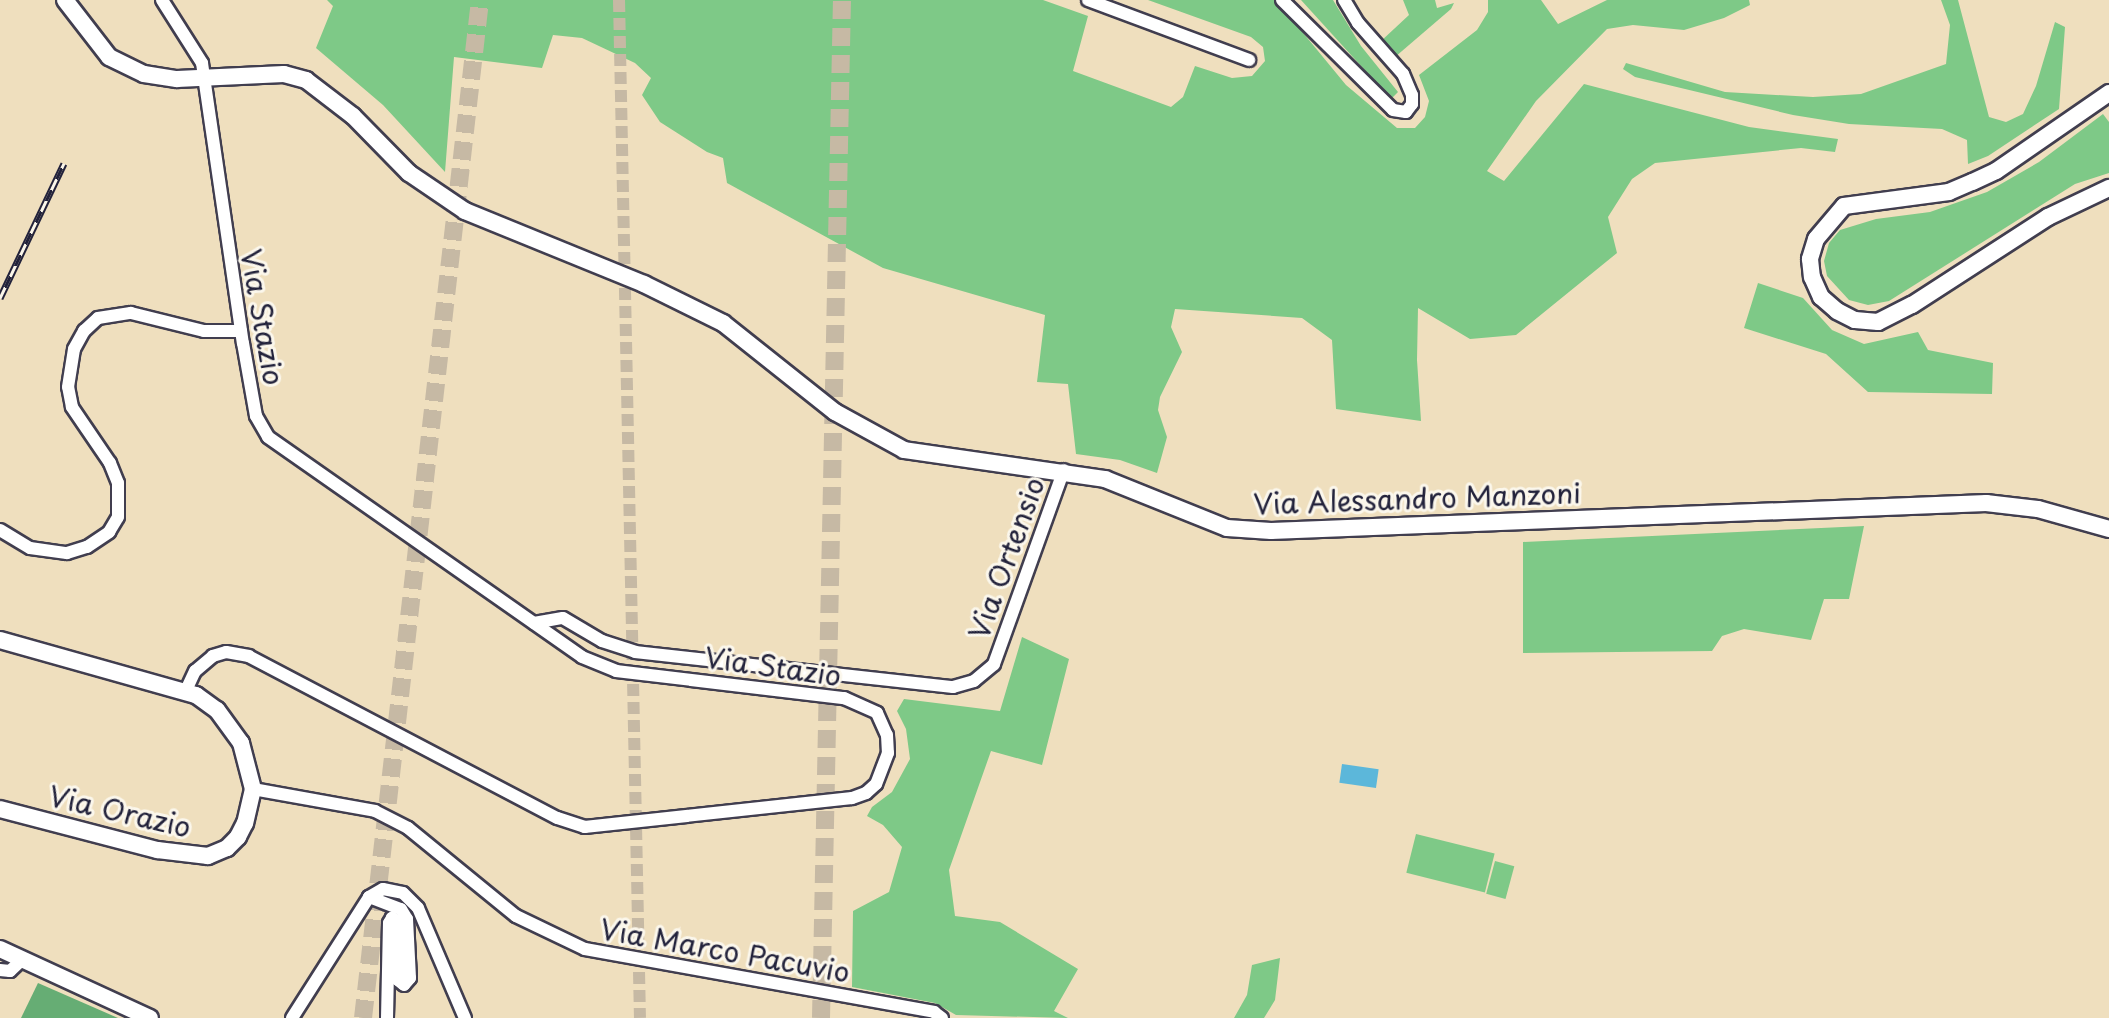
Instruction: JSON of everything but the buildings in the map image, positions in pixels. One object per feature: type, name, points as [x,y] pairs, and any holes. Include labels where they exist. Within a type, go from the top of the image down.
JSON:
[{"type":"street","name":"Via Alessandro Manzoni","points":[[65,0],[96,44],[124,66],[161,78],[284,74],[306,80],[353,116],[409,173],[465,211],[644,284],[723,323],[835,412],[894,446],[948,457],[1064,470],[1105,479],[1215,524],[1241,529],[1986,503],[2038,509],[2109,529]]},
{"type":"street","name":"Via Stazio","points":[[162,0],[202,63],[256,416],[261,430],[274,444],[582,657],[616,671],[821,694],[862,704],[877,713],[887,735],[883,770],[866,793],[852,798],[585,827],[557,818],[249,656],[226,652],[213,656],[195,671],[186,690]]},
{"type":"street","points":[[1088,0],[1249,60]]},
{"type":"street","points":[[1282,0],[1393,110],[1406,112],[1412,104],[1412,95],[1403,74],[1358,23],[1344,0]]},
{"type":"street","points":[[2109,93],[1996,171],[1949,192],[1844,206],[1826,223],[1816,239],[1810,259],[1812,277],[1821,297],[1837,311],[1855,320],[1878,322],[1912,305],[2048,217],[2109,188]]},
{"type":"street","points":[[0,530],[30,548],[67,553],[87,547],[109,532],[118,517],[118,483],[110,463],[72,407],[68,387],[74,349],[84,331],[98,318],[131,313],[204,331],[241,331]]},
{"type":"street","name":"Via Ortensio","points":[[534,623],[563,618],[602,641],[635,652],[953,687],[964,684],[985,674],[994,664],[1064,470]]},
{"type":"street","name":"Via Orazio","points":[[0,640],[186,690],[217,710],[232,729],[241,743],[253,789],[245,823],[238,837],[227,848],[208,856],[157,850],[0,809]]},
{"type":"street","name":"Via Marco Pacuvio","points":[[253,789],[375,811],[408,828],[516,916],[585,949],[934,1012],[942,1018]]},
{"type":"street","points":[[292,1018],[369,897],[383,889],[395,890],[413,900],[465,1018]]},
{"type":"street","points":[[369,897],[401,909],[407,919],[410,978],[404,985],[398,980],[398,921],[392,918],[389,923],[387,1018]]},
{"type":"street","points":[[0,949],[150,1018]]},
{"type":"street","points":[[0,970],[10,971],[23,959]]},
{"type":"green space","points":[[327,0],[1043,0],[1088,16],[1073,71],[1171,107],[1183,97],[1195,66],[1232,78],[1252,76],[1265,61],[1263,47],[1251,37],[1148,0],[1276,0],[1346,85],[1397,128],[1415,128],[1425,117],[1429,101],[1419,75],[1477,30],[1488,12],[1488,0],[1541,0],[1558,24],[1607,0],[1749,0],[1750,5],[1724,18],[1684,30],[1633,25],[1607,29],[1536,101],[1487,171],[1504,181],[1584,84],[1749,127],[1838,139],[1835,152],[1801,148],[1655,163],[1632,179],[1608,217],[1617,253],[1516,335],[1470,339],[1418,308],[1421,421],[1336,409],[1332,340],[1302,318],[1175,309],[1171,327],[1182,352],[1160,397],[1158,410],[1167,437],[1157,473],[1120,460],[1076,454],[1068,384],[1037,382],[1045,315],[883,268],[727,183],[723,158],[707,152],[660,122],[642,95],[651,78],[635,63],[582,38],[553,35],[542,68],[454,57],[445,172],[383,105],[316,48],[333,6]]},
{"type":"green space","points":[[1301,0],[1333,0],[1361,46],[1398,92],[1391,99]]},
{"type":"green space","points":[[1403,0],[1435,0],[1437,8],[1454,3],[1451,9],[1395,57],[1380,42],[1409,15]]},
{"type":"green space","points":[[1941,0],[1958,0],[1989,117],[2006,122],[2023,114],[2036,86],[2055,22],[2065,27],[2059,109],[1988,156],[1968,164],[1967,140],[1942,129],[1849,124],[1793,115],[1635,77],[1623,69],[1626,63],[1725,92],[1813,97],[1861,94],[1946,64],[1950,25]]},
{"type":"green space","points":[[2103,114],[2109,122],[2109,173],[2075,184],[1889,301],[1868,305],[1849,300],[1827,276],[1824,261],[1829,243],[1840,230],[1876,219],[1930,212],[1987,192],[2039,162]]},
{"type":"green space","points":[[1758,283],[1803,298],[1832,330],[1864,344],[1918,332],[1928,350],[1993,363],[1992,394],[1868,392],[1826,354],[1744,328]]},
{"type":"green space","points":[[1864,526],[1849,599],[1824,599],[1811,640],[1744,629],[1722,636],[1712,651],[1523,653],[1523,542]]},
{"type":"green space","points":[[1022,637],[1069,659],[1042,765],[991,751],[949,870],[955,916],[1000,922],[1078,969],[1054,1011],[1068,1018],[956,1015],[935,1003],[852,987],[853,911],[889,892],[902,847],[883,825],[867,816],[872,807],[892,792],[910,759],[906,729],[897,711],[904,699],[1000,711]]},
{"type":"green space","points":[[1416,834],[1495,854],[1485,892],[1406,873]]},
{"type":"green space","points":[[1495,861],[1514,866],[1506,899],[1486,894]]},
{"type":"green space","points":[[1280,958],[1275,1000],[1264,1018],[1234,1018],[1247,995],[1252,965]]},
{"type":"green space","points":[[38,983],[118,1018],[21,1018]]},
{"type":"water","points":[[1342,764],[1379,769],[1376,788],[1339,783]]},
{"type":"tunnel","points":[[363,1018],[480,0]]},
{"type":"tunnel","points":[[619,0],[640,1018]]},
{"type":"tunnel","points":[[821,1018],[842,0]]},
{"type":"railway","points":[[0,298],[64,163]]}]
